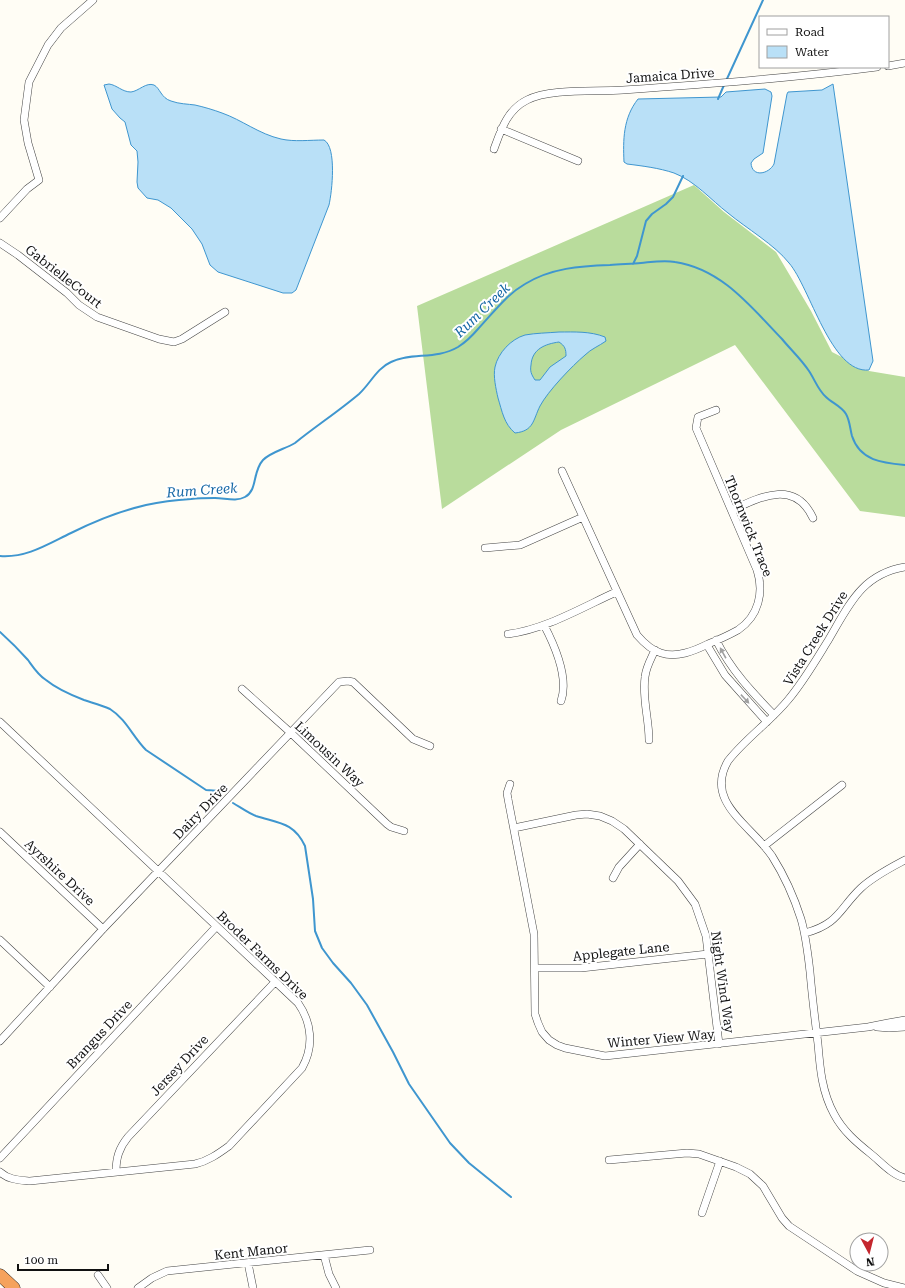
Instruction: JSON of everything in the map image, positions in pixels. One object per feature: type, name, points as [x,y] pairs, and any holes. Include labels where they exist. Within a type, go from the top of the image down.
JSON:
[{"type":"highway","points":[[0,1275],[14,1288]]},
{"type":"street","points":[[0,218],[27,189],[39,180],[28,143],[24,120],[29,82],[48,45],[61,28],[93,0]]},
{"type":"street","points":[[889,66],[905,63]]},
{"type":"street","name":"Jamaica Drive","points":[[494,149],[501,129],[510,114],[528,99],[542,95],[567,92],[607,92],[744,81],[825,74],[870,68]]},
{"type":"street","points":[[501,129],[578,161]]},
{"type":"street","name":"GabrielleCourt","points":[[0,243],[18,255],[67,293],[79,305],[97,317],[159,339],[174,342],[182,339],[225,312]]},
{"type":"street","name":"Thornwick Trace","points":[[562,471],[634,632],[644,643],[661,653],[677,654],[695,650],[738,630],[750,620],[754,613],[760,593],[760,585],[756,570],[732,510],[696,428],[698,417],[716,410]]},
{"type":"street","points":[[732,510],[764,496],[773,494],[795,499],[805,506],[813,518]]},
{"type":"street","points":[[485,548],[520,544],[582,517]]},
{"type":"street","name":"Vista Creek Drive","points":[[905,567],[888,571],[878,576],[866,584],[855,595],[806,677],[788,701],[728,761],[724,768],[721,781],[722,792],[726,804],[764,846],[776,863],[798,909],[805,933],[822,1084],[826,1098],[848,1134],[895,1174],[905,1178]]},
{"type":"street","points":[[508,634],[526,631],[544,625],[616,592]]},
{"type":"street","points":[[544,625],[552,640],[563,674],[563,691],[561,701]]},
{"type":"street","points":[[716,640],[740,679],[774,715]]},
{"type":"street","points":[[707,644],[719,666],[734,686],[766,722]]},
{"type":"street","points":[[649,740],[649,727],[644,699],[645,678],[654,650]]},
{"type":"street","points":[[734,686],[740,679]]},
{"type":"street","name":"Dairy Drive","points":[[0,1041],[103,929],[339,682],[348,681],[357,686],[413,738],[430,746]]},
{"type":"street","name":"Limousin Way","points":[[242,689],[291,733],[386,824],[404,831]]},
{"type":"street","name":"Broder Farms Drive","points":[[0,722],[298,1003],[307,1019],[310,1040],[307,1059],[302,1068],[229,1146],[211,1158],[195,1164],[30,1181],[15,1180],[4,1176],[0,1172]]},
{"type":"street","name":"Winter View Way","points":[[510,784],[507,793],[532,924],[536,1018],[546,1037],[557,1045],[579,1051],[610,1056],[873,1027],[905,1020]]},
{"type":"street","points":[[764,846],[842,785]]},
{"type":"street","name":"Night Wind Way","points":[[514,828],[576,815],[594,815],[605,818],[618,824],[678,881],[690,896],[699,913],[703,925],[719,1044]]},
{"type":"street","name":"Ayrshire Drive","points":[[0,832],[103,929]]},
{"type":"street","points":[[613,878],[619,867],[640,844]]},
{"type":"street","points":[[805,933],[831,922],[857,892],[869,881],[905,860]]},
{"type":"street","name":"Brangus Drive","points":[[0,1158],[216,927]]},
{"type":"street","points":[[0,940],[50,987]]},
{"type":"street","name":"Applegate Lane","points":[[535,968],[581,968],[708,954]]},
{"type":"street","name":"Jersey Drive","points":[[116,1172],[116,1160],[128,1137],[275,982]]},
{"type":"street","name":"Winter View Way","points":[[873,1027],[905,1027]]},
{"type":"street","points":[[609,1160],[687,1153],[699,1154],[743,1169],[757,1179],[767,1191],[784,1221],[796,1231],[862,1273],[904,1288]]},
{"type":"street","points":[[702,1213],[720,1161]]},
{"type":"street","name":"Kent Manor","points":[[138,1288],[152,1278],[167,1271],[370,1250]]},
{"type":"street","points":[[324,1255],[329,1274],[336,1288]]},
{"type":"street","points":[[248,1263],[253,1288]]},
{"type":"street","points":[[98,1275],[107,1288]]},
{"type":"green space","points":[[694,185],[724,212],[776,252],[811,311],[832,352],[869,371],[905,377],[905,517],[860,511],[735,345],[561,430],[442,509],[417,306]]},
{"type":"water","points":[[109,84],[131,92],[151,84],[158,88],[168,100],[177,103],[195,105],[219,112],[273,137],[302,141],[324,140],[328,144],[331,151],[332,160],[329,205],[296,290],[292,293],[283,293],[218,272],[210,265],[202,244],[192,229],[171,208],[158,200],[147,198],[138,188],[137,151],[131,145],[125,122],[112,109],[104,85]]},
{"type":"water","points":[[833,84],[873,361],[869,370],[856,368],[843,358],[823,327],[797,275],[789,263],[776,250],[682,176],[663,170],[627,164],[624,162],[625,129],[629,114],[638,99],[721,97],[726,92],[765,89],[771,92],[772,96],[763,153],[751,163],[752,168],[757,173],[765,172],[774,164],[788,92],[822,90]]},
{"type":"water","points":[[555,332],[594,334],[605,337],[606,341],[587,353],[561,379],[540,406],[532,424],[526,430],[515,433],[508,426],[502,412],[495,382],[495,367],[499,357],[506,347],[520,337],[529,334]],"holes":[[[559,342],[564,346],[566,356],[550,367],[540,380],[535,380],[531,369],[534,355],[540,348]]]},
{"type":"waterway","points":[[726,81],[763,0]]},
{"type":"waterway","points":[[718,99],[724,85]]},
{"type":"waterway","points":[[633,264],[637,256],[646,221],[652,214],[673,197],[683,176]]},
{"type":"waterway","name":"Rum Creek","points":[[0,556],[28,553],[46,546],[98,520],[146,505],[197,498],[234,500],[245,497],[252,490],[257,470],[263,460],[295,443],[344,406],[359,394],[386,365],[399,359],[432,355],[450,351],[458,347],[464,343],[518,288],[545,274],[577,267],[671,261],[692,266],[707,272],[747,302],[782,339],[806,367],[823,394],[844,411],[848,419],[852,436],[856,444],[866,456],[881,462],[905,465]]},
{"type":"waterway","points":[[0,632],[25,656],[43,678],[59,689],[74,696],[110,709],[121,718],[146,750],[206,790],[220,791]]},
{"type":"waterway","points":[[233,803],[256,816],[285,825],[296,832],[301,838],[305,846],[313,899],[315,931],[322,948],[367,1005],[409,1084],[450,1143],[469,1163],[511,1197]]}]
